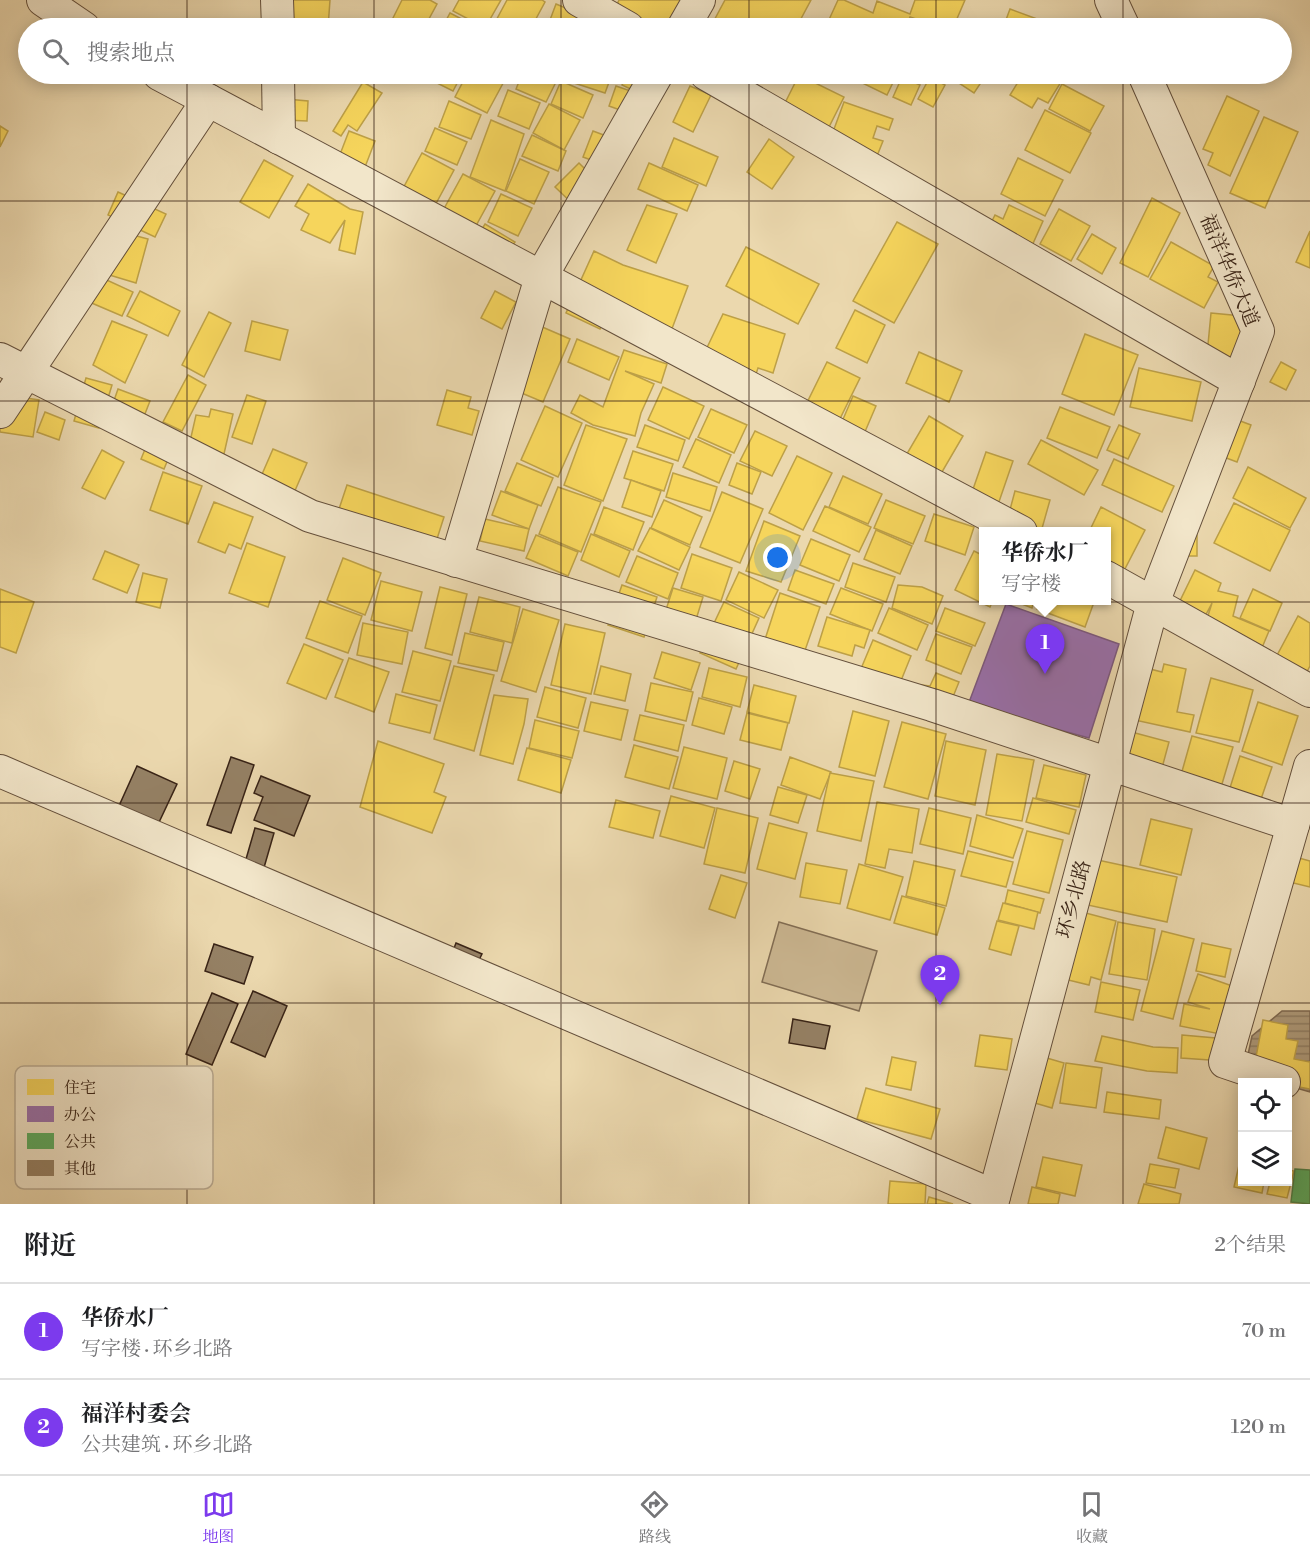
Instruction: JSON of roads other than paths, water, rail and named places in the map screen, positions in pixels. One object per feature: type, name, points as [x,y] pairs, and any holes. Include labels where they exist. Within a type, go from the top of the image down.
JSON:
[{"type":"street","points":[[43,0],[69,18]]},
{"type":"street","points":[[278,0],[278,18]]},
{"type":"street","points":[[579,0],[610,18]]},
{"type":"street","points":[[689,18],[699,0]]},
{"type":"street","points":[[1111,0],[1119,18]]},
{"type":"street","points":[[178,84],[1013,527]]},
{"type":"street","points":[[278,84],[279,138]]},
{"type":"street","points":[[456,561],[541,277],[651,84]]},
{"type":"street","points":[[723,84],[1239,381]]},
{"type":"street","name":"福洋华侨大道","points":[[1148,84],[1258,331],[1154,603]]},
{"type":"street","points":[[0,412],[13,366],[208,100]]},
{"type":"street","points":[[13,366],[310,516],[932,705],[1293,825]]},
{"type":"street","points":[[1111,579],[1310,691]]},
{"type":"street","name":"环乡北路","points":[[993,1200],[1108,764],[1154,603]]},
{"type":"street","points":[[1271,1078],[1225,1062],[1310,766]]},
{"type":"street","points":[[0,771],[993,1200]]},
{"type":"street","points":[[1292,1085],[1310,1092]]},
{"type":"place","name":"华侨水厂","points":[[1045,674]]},
{"type":"place","name":"福洋村委会","points":[[940,1005]]}]
